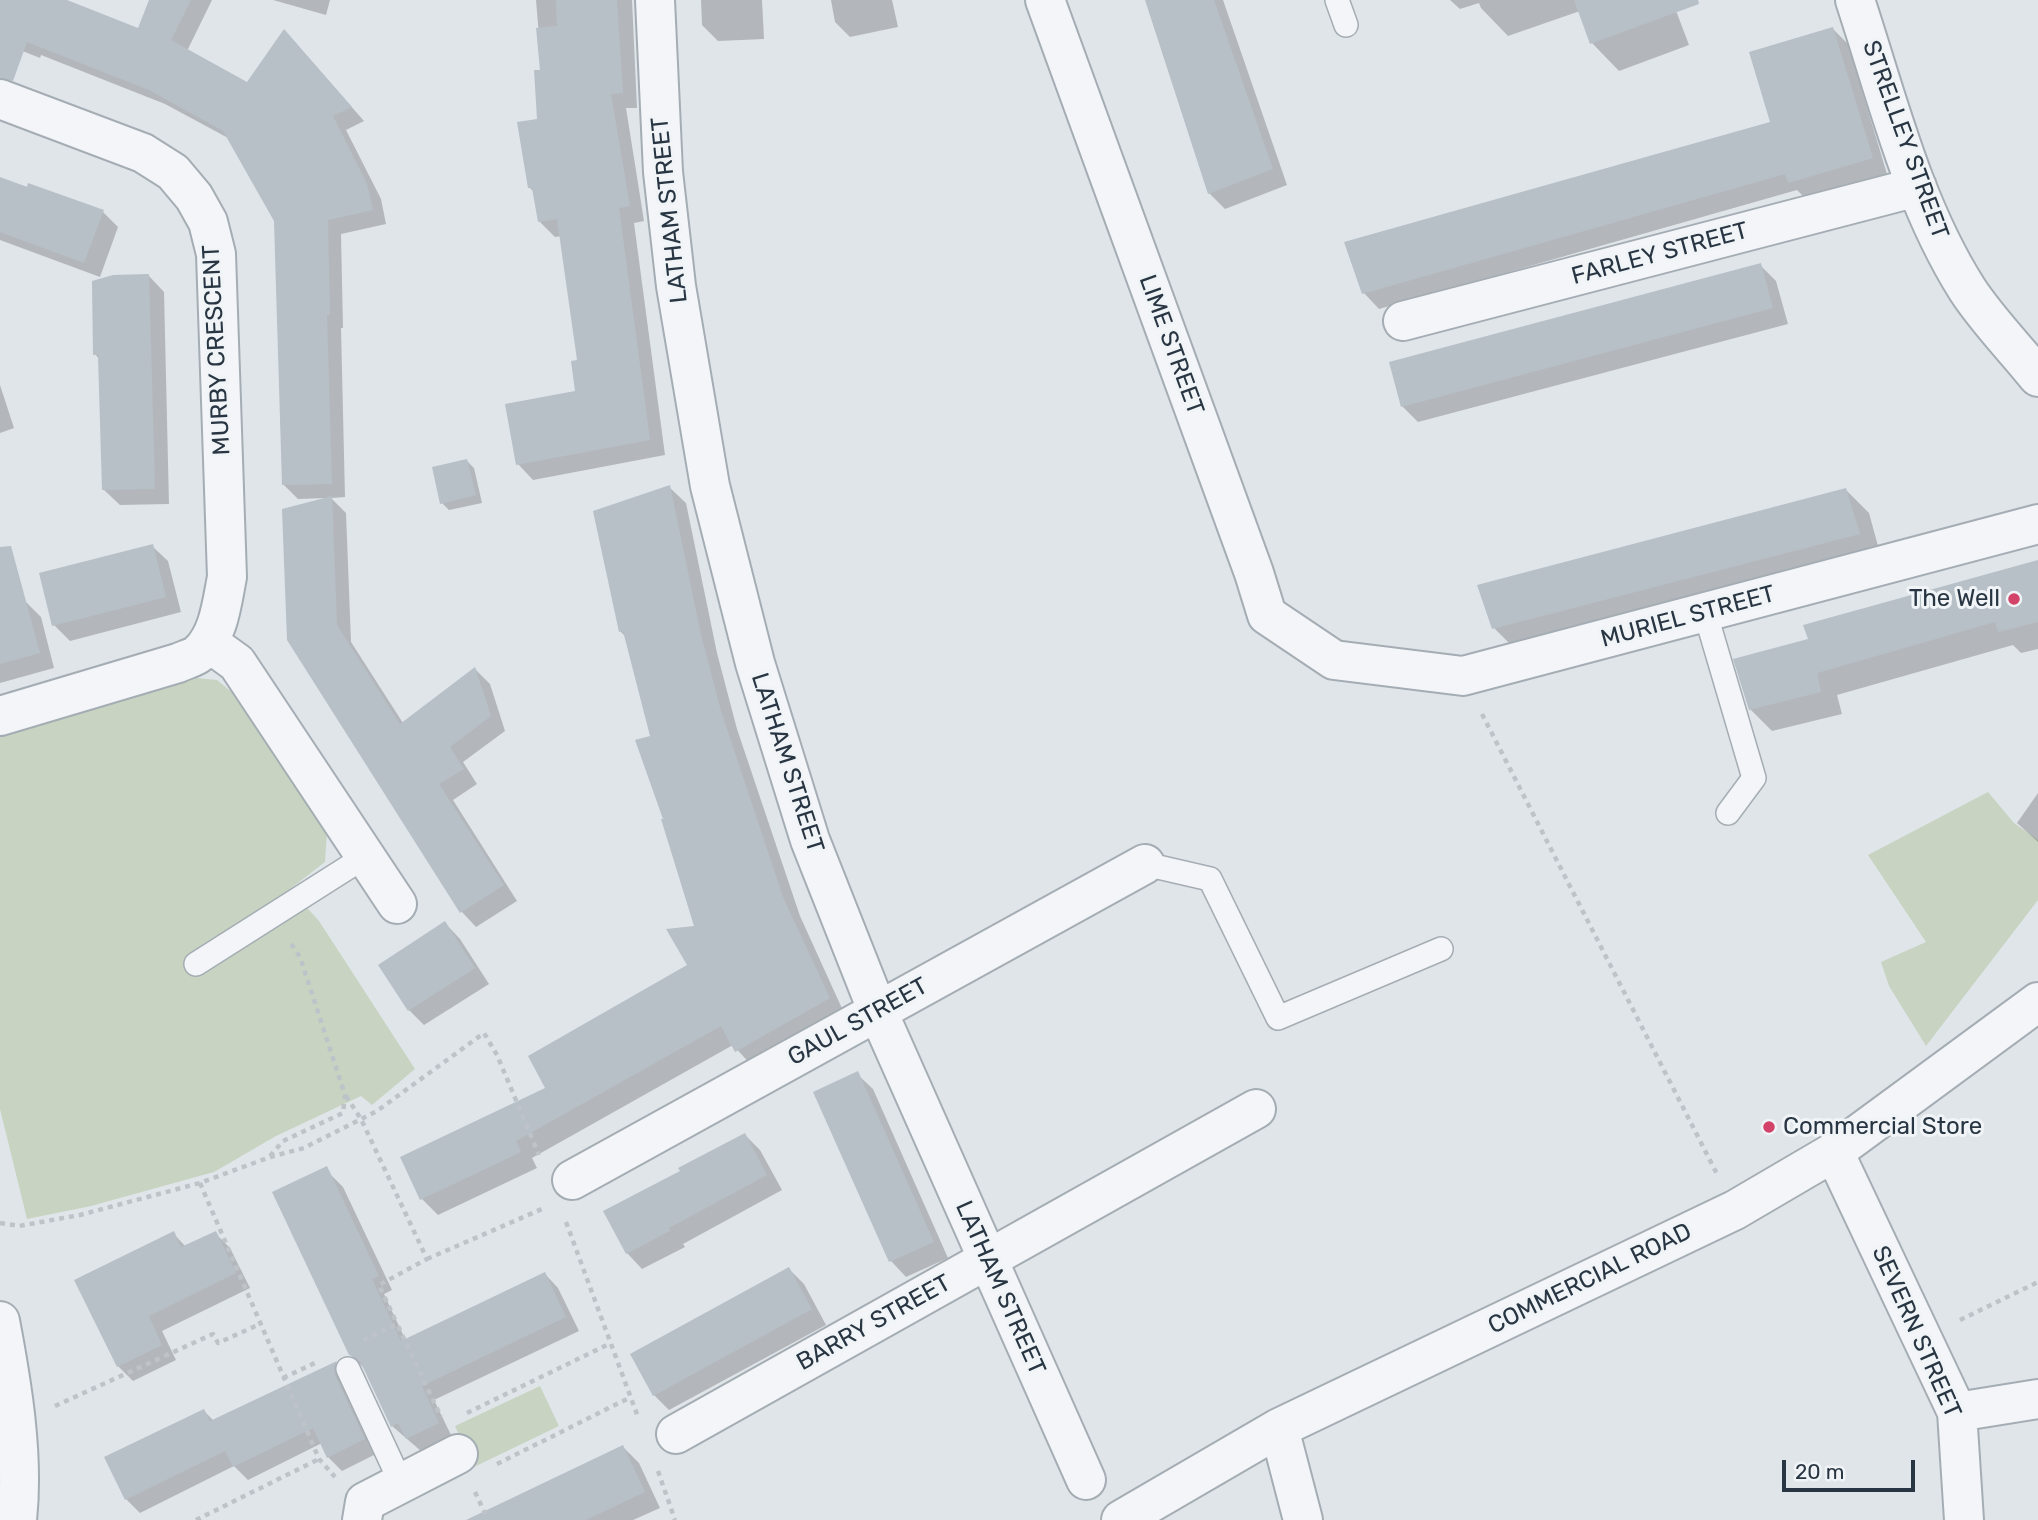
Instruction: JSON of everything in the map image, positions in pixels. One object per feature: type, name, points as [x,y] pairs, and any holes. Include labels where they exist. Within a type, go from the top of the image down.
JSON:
[{"type":"street","name":"LATHAM STREET","points":[[656,0],[663,172],[676,286],[710,486],[755,663],[810,840],[878,1012],[1086,1480]]},
{"type":"street","name":"LIME STREET","points":[[1045,0],[1267,615],[1334,660]]},
{"type":"street","name":"STRELLEY STREET","points":[[1855,0],[1917,187],[1938,237],[1969,291],[2038,377]]},
{"type":"street","name":"MURBY CRESCENT","points":[[0,99],[143,153],[173,172],[194,197],[208,222],[216,254],[227,577],[221,611],[208,642]]},
{"type":"street","name":"FARLEY STREET","points":[[1403,321],[1917,187]]},
{"type":"street","name":"MURIEL STREET","points":[[1334,660],[1463,676],[2038,524]]},
{"type":"street","points":[[0,716],[178,663],[197,655],[208,642],[237,663],[397,904]]},
{"type":"street","name":"GAUL STREET","points":[[557,1191],[1144,864]]},
{"type":"street","name":"COMMERCIAL ROAD","points":[[1121,1520],[1279,1428],[1735,1209],[1834,1152],[2038,1002]]},
{"type":"street","name":"BARRY STREET","points":[[664,1446],[987,1259],[1256,1109]]},
{"type":"street","name":"SEVERN STREET","points":[[1834,1152],[1956,1412],[1964,1520]]},
{"type":"street","points":[[0,1321],[8,1361],[15,1424],[20,1499],[17,1520]]},
{"type":"street","points":[[1956,1412],[2038,1399]]},
{"type":"street","points":[[1279,1428],[1303,1520]]},
{"type":"street","points":[[363,1511],[401,1483],[457,1452]]},
{"type":"lane","points":[[1337,0],[1346,25]]},
{"type":"lane","points":[[1705,612],[1754,778],[1728,813]]},
{"type":"lane","points":[[196,964],[366,856]]},
{"type":"lane","points":[[1144,864],[1210,879],[1278,1018],[1441,949]]},
{"type":"lane","points":[[348,1369],[401,1483]]},
{"type":"path","points":[[1463,676],[1735,1209]]},
{"type":"path","points":[[272,915],[300,957],[345,1095],[361,1119],[427,1259]]},
{"type":"path","points":[[0,1223],[19,1226],[80,1215],[200,1183],[270,1157],[304,1148],[361,1119],[420,1081],[484,1032],[497,1055],[557,1191],[640,1421]]},
{"type":"path","points":[[270,1157],[283,1141],[343,1112],[345,1095]]},
{"type":"path","points":[[200,1183],[319,1459],[363,1511]]},
{"type":"path","points":[[488,1520],[379,1284],[557,1191]]},
{"type":"path","points":[[1923,1338],[2038,1282]]},
{"type":"path","points":[[15,1424],[213,1334],[218,1343],[260,1324]]},
{"type":"path","points":[[352,1345],[397,1324]]},
{"type":"path","points":[[457,1452],[611,1343]]},
{"type":"path","points":[[283,1378],[329,1356]]},
{"type":"path","points":[[457,1452],[631,1397]]},
{"type":"path","points":[[664,1446],[675,1520]]},
{"type":"path","points":[[196,1520],[319,1459]]},
{"type":"green space","points":[[187,677],[217,680],[234,694],[327,832],[325,862],[290,889],[319,921],[415,1069],[372,1105],[361,1096],[276,1136],[214,1172],[91,1206],[27,1219],[0,1109],[0,734]]},
{"type":"green space","points":[[1988,792],[2014,823],[2038,840],[2038,900],[1926,1046],[1889,986],[1881,962],[1926,942],[1868,855]]},
{"type":"green space","points":[[540,1386],[559,1426],[474,1467],[455,1426]]},
{"type":"building","points":[[0,0],[67,0],[138,28],[149,0],[191,0],[171,40],[247,82],[284,29],[352,107],[333,116],[367,184],[373,210],[328,220],[330,315],[327,315],[332,484],[282,485],[274,221],[223,131],[149,90],[27,42],[13,81],[0,78]]},
{"type":"building","points":[[556,0],[617,0],[623,93],[611,94],[630,206],[619,208],[650,440],[516,465],[505,404],[575,391],[571,361],[577,360],[557,219],[538,222],[532,188],[528,188],[517,122],[537,119],[534,70],[540,70],[536,28],[557,26]]},
{"type":"building","points":[[1145,0],[1214,0],[1273,169],[1208,194]]},
{"type":"building","points":[[1574,0],[1698,0],[1699,4],[1590,44]]},
{"type":"building","points":[[1833,27],[1873,158],[1788,183],[1785,174],[1362,294],[1344,242],[1770,122],[1749,52]]},
{"type":"building","points":[[0,177],[27,187],[28,183],[104,210],[84,263],[0,232]]},
{"type":"building","points":[[1761,263],[1773,308],[1401,407],[1389,362]]},
{"type":"building","points":[[149,274],[155,489],[102,490],[98,355],[93,355],[92,281],[113,275]]},
{"type":"building","points":[[467,459],[476,495],[440,504],[432,467]]},
{"type":"building","points":[[670,485],[701,635],[721,711],[783,897],[830,998],[735,1052],[721,1026],[516,1141],[521,1152],[420,1200],[400,1157],[545,1088],[528,1056],[687,965],[666,929],[694,926],[663,819],[635,740],[650,736],[623,631],[619,632],[593,511]]},
{"type":"building","points":[[1846,488],[1860,534],[1492,629],[1477,585]]},
{"type":"building","points":[[332,496],[337,625],[400,724],[475,667],[491,716],[450,747],[464,769],[439,784],[504,885],[460,913],[287,640],[282,509]]},
{"type":"building","points":[[153,544],[166,597],[52,626],[39,573]]},
{"type":"building","points":[[11,546],[40,653],[0,664],[0,547]]},
{"type":"building","points":[[2038,560],[2038,622],[1998,632],[1995,622],[1817,673],[1821,692],[1749,710],[1733,659],[1808,639],[1803,625]]},
{"type":"building","points":[[445,921],[475,968],[408,1011],[378,965]]},
{"type":"building","points":[[858,1071],[934,1242],[889,1262],[813,1092]]},
{"type":"building","points":[[745,1133],[767,1175],[626,1254],[603,1211]]},
{"type":"building","points":[[327,1166],[379,1276],[372,1279],[401,1341],[545,1272],[566,1317],[422,1386],[439,1423],[406,1439],[398,1423],[391,1427],[361,1363],[349,1355],[272,1192]]},
{"type":"building","points":[[174,1231],[181,1247],[216,1231],[236,1273],[149,1316],[162,1345],[117,1367],[74,1280]]},
{"type":"building","points":[[789,1267],[812,1309],[653,1396],[630,1354]]},
{"type":"building","points":[[337,1361],[334,1367],[335,1375],[365,1439],[327,1458],[313,1428],[233,1467],[225,1451],[125,1500],[104,1457],[204,1409],[210,1421]]},
{"type":"building","points":[[623,1445],[645,1492],[586,1520],[466,1520]]},
{"type":"place","name":"The Well","points":[[2014,599]]},
{"type":"place","name":"Commercial Store","points":[[1769,1127]]}]
